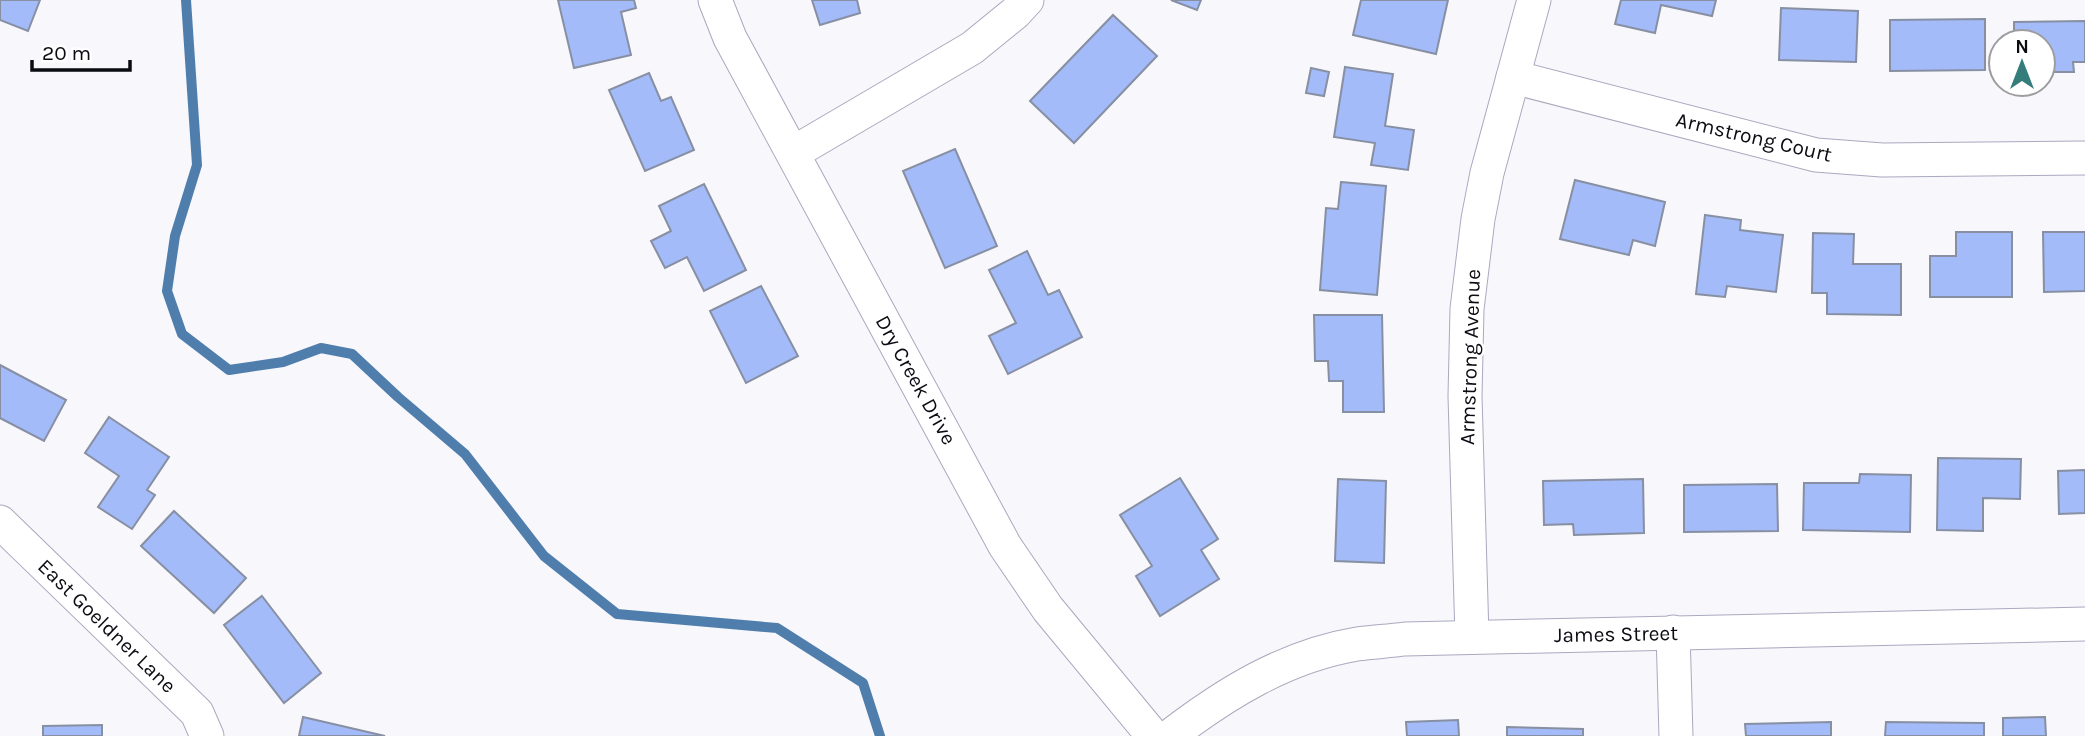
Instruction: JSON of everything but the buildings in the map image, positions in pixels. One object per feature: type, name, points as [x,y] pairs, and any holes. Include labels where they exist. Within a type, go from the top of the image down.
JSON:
[{"type":"street","name":"Dry Creek Drive","points":[[715,0],[730,37],[1004,546],[1048,609],[1153,736]]},
{"type":"street","points":[[793,153],[972,48],[1027,0]]},
{"type":"street","name":"Armstrong Avenue","points":[[1472,637],[1465,396],[1467,309],[1478,219],[1487,173],[1534,0]]},
{"type":"street","name":"Armstrong Court","points":[[1513,78],[1816,155],[1882,160],[2085,158]]},
{"type":"street","name":"East Goeldner Lane","points":[[0,522],[197,713],[207,736]]},
{"type":"street","name":"James Street","points":[[1170,736],[1207,708],[1249,682],[1304,658],[1356,644],[1472,637],[2085,624]]},
{"type":"street","points":[[1673,632],[1676,736]]},
{"type":"waterway","points":[[186,0],[197,165],[175,236],[167,291],[182,334],[229,370],[283,362],[321,348],[352,354],[465,454],[544,556],[617,614],[777,628],[863,683],[880,736]]}]
